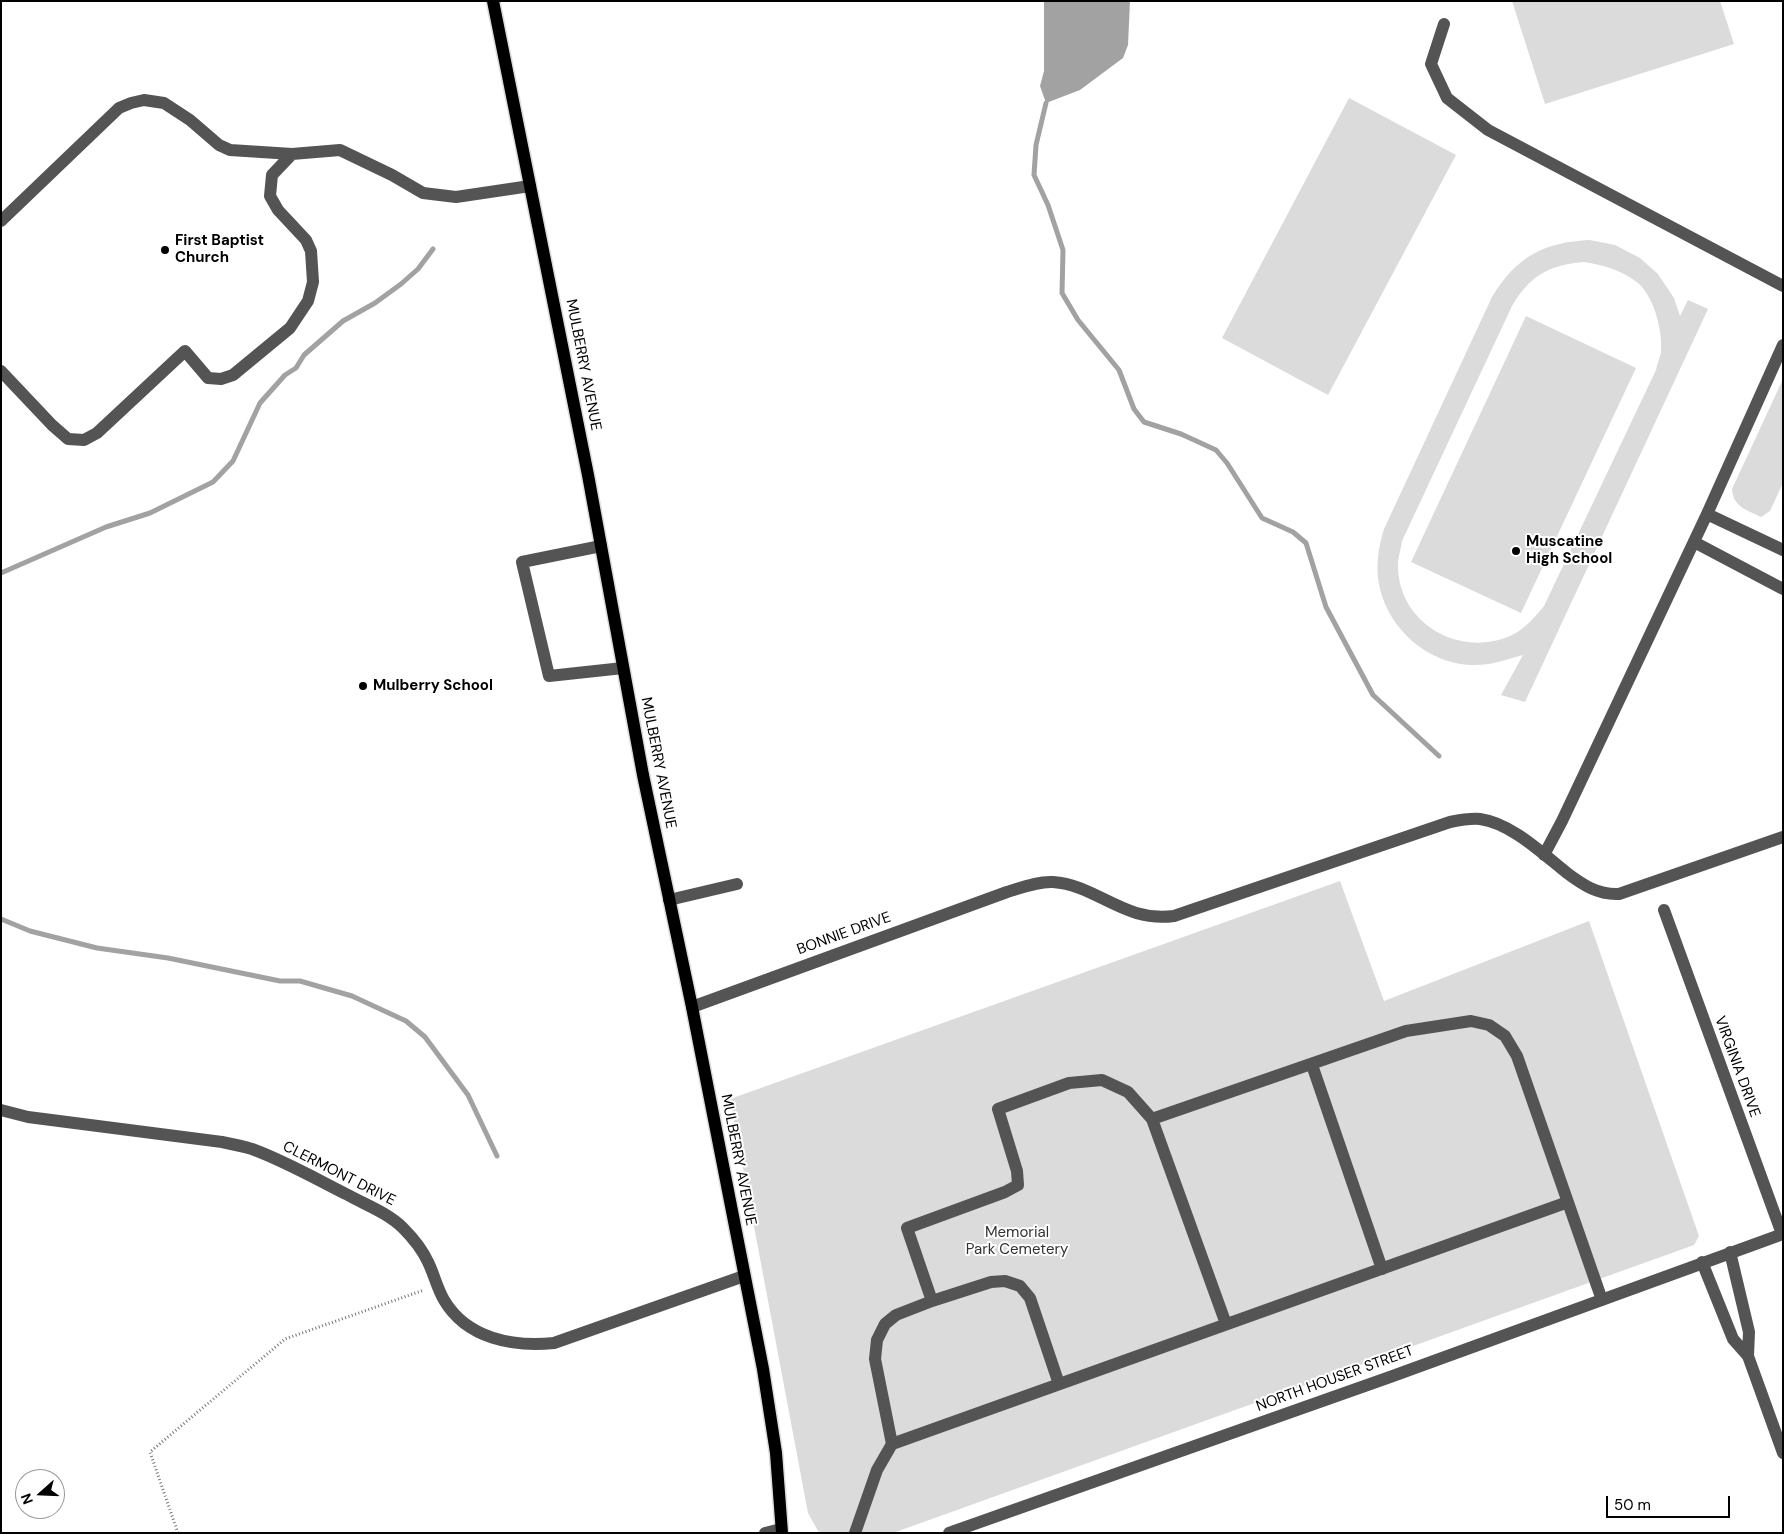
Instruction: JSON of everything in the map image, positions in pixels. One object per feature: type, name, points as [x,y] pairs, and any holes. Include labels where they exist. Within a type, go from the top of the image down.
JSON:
[{"type":"main road","name":"MULBERRY AVENUE","points":[[493,1],[601,546],[643,775],[692,1006],[763,1369],[776,1454],[782,1531]]},
{"type":"street","points":[[1444,24],[1431,64],[1447,98],[1488,130],[1783,286]]},
{"type":"street","points":[[1,221],[107,118],[119,108],[144,100],[164,103],[190,120],[219,145],[230,150],[259,150],[292,154],[340,150],[392,175],[423,193],[456,197],[530,186]]},
{"type":"street","points":[[1,371],[52,425],[68,439],[84,440],[97,433],[186,352],[208,378],[221,379],[233,375],[290,328],[308,301],[313,282],[311,251],[306,240],[278,210],[270,196],[272,175],[292,154]]},
{"type":"street","points":[[1544,855],[1562,821],[1694,542],[1783,345]]},
{"type":"street","points":[[1707,514],[1783,550]]},
{"type":"street","points":[[1694,542],[1783,589]]},
{"type":"street","points":[[601,546],[522,562],[549,676],[624,668]]},
{"type":"street","name":"BONNIE DRIVE","points":[[692,1006],[1007,892],[1051,881],[1081,889],[1128,911],[1144,916],[1154,918],[1174,916],[1450,822],[1472,818],[1491,821],[1502,826],[1530,843],[1582,884],[1596,892],[1608,895],[1619,894],[1783,838]]},
{"type":"street","points":[[669,900],[737,884]]},
{"type":"street","name":"VIRGINIA DRIVE","points":[[1664,910],[1782,1234]]},
{"type":"street","points":[[1152,1119],[1406,1031],[1471,1021],[1489,1025],[1506,1036],[1517,1056],[1602,1300]]},
{"type":"street","points":[[1312,1065],[1382,1269]]},
{"type":"street","points":[[932,1301],[907,1228],[1005,1192],[1018,1185],[1017,1171],[998,1109],[1069,1083],[1102,1080],[1128,1092],[1152,1119],[1226,1324]]},
{"type":"street","name":"CLERMONT DRIVE","points":[[1,1110],[28,1117],[222,1142],[251,1149],[281,1161],[386,1215],[403,1228],[417,1243],[428,1262],[444,1301],[456,1314],[472,1328],[492,1338],[513,1344],[534,1345],[554,1342],[744,1276]]},
{"type":"street","points":[[855,1533],[877,1470],[892,1444],[1568,1202]]},
{"type":"street","name":"NORTH HOUSER STREET","points":[[949,1533],[1390,1377],[1782,1234]]},
{"type":"street","points":[[1730,1252],[1749,1332],[1748,1356]]},
{"type":"street","points":[[1702,1262],[1733,1339],[1748,1356],[1783,1452]]},
{"type":"street","points":[[892,1444],[875,1359],[877,1340],[885,1324],[896,1315],[932,1301],[991,1282],[1005,1281],[1020,1286],[1030,1298],[1059,1384]]},
{"type":"street","points":[[765,1533],[782,1531]]},
{"type":"path","points":[[178,1533],[150,1452],[285,1339],[437,1285]]},
{"type":"green space","points":[[1512,1],[1720,1],[1734,44],[1545,104]]},
{"type":"green space","points":[[1349,98],[1456,155],[1328,395],[1222,338]]},
{"type":"green space","points":[[1590,240],[1615,245],[1640,258],[1658,274],[1674,298],[1680,316],[1688,300],[1708,309],[1525,702],[1501,695],[1523,655],[1490,664],[1470,665],[1454,663],[1440,658],[1413,642],[1392,618],[1385,604],[1378,581],[1378,559],[1384,529],[1492,297],[1501,283],[1521,262],[1545,248],[1574,241]],"holes":[[[1584,262],[1612,269],[1638,283],[1644,289],[1653,305],[1659,325],[1661,352],[1656,370],[1544,606],[1531,621],[1516,633],[1496,641],[1475,643],[1456,640],[1437,632],[1421,620],[1409,604],[1401,586],[1398,564],[1402,541],[1512,306],[1526,287],[1541,274],[1560,266]]]},
{"type":"green space","points":[[1526,316],[1636,368],[1521,613],[1411,562]]},
{"type":"green space","points":[[1783,379],[1783,483],[1770,511],[1761,517],[1738,504],[1732,489]]},
{"type":"green space","name":"Memorial Park Cemetery","points":[[1340,881],[1384,1001],[1589,921],[1699,1236],[1694,1245],[893,1533],[822,1533],[818,1531],[808,1513],[730,1099]]},
{"type":"shaded area","points":[[1044,1],[1130,1],[1128,45],[1123,58],[1080,90],[1046,103],[1040,86],[1044,71]]},
{"type":"waterway","points":[[1046,103],[1036,145],[1034,175],[1048,205],[1063,250],[1062,293],[1078,320],[1119,370],[1134,409],[1144,422],[1181,434],[1216,450],[1227,463],[1262,518],[1293,532],[1306,543],[1326,607],[1373,695],[1439,756]]},
{"type":"waterway","points":[[1,573],[106,527],[150,513],[213,482],[233,461],[260,403],[285,375],[296,368],[304,355],[343,321],[375,303],[401,284],[418,269],[433,249]]},
{"type":"waterway","points":[[1,919],[30,931],[97,948],[168,958],[280,981],[300,981],[352,996],[406,1021],[425,1037],[468,1095],[497,1156]]},
{"type":"place","name":"First Baptist Church","points":[[165,250]]},
{"type":"place","name":"Muscatine High School","points":[[1516,551]]},
{"type":"place","name":"Mulberry School","points":[[363,686]]}]
